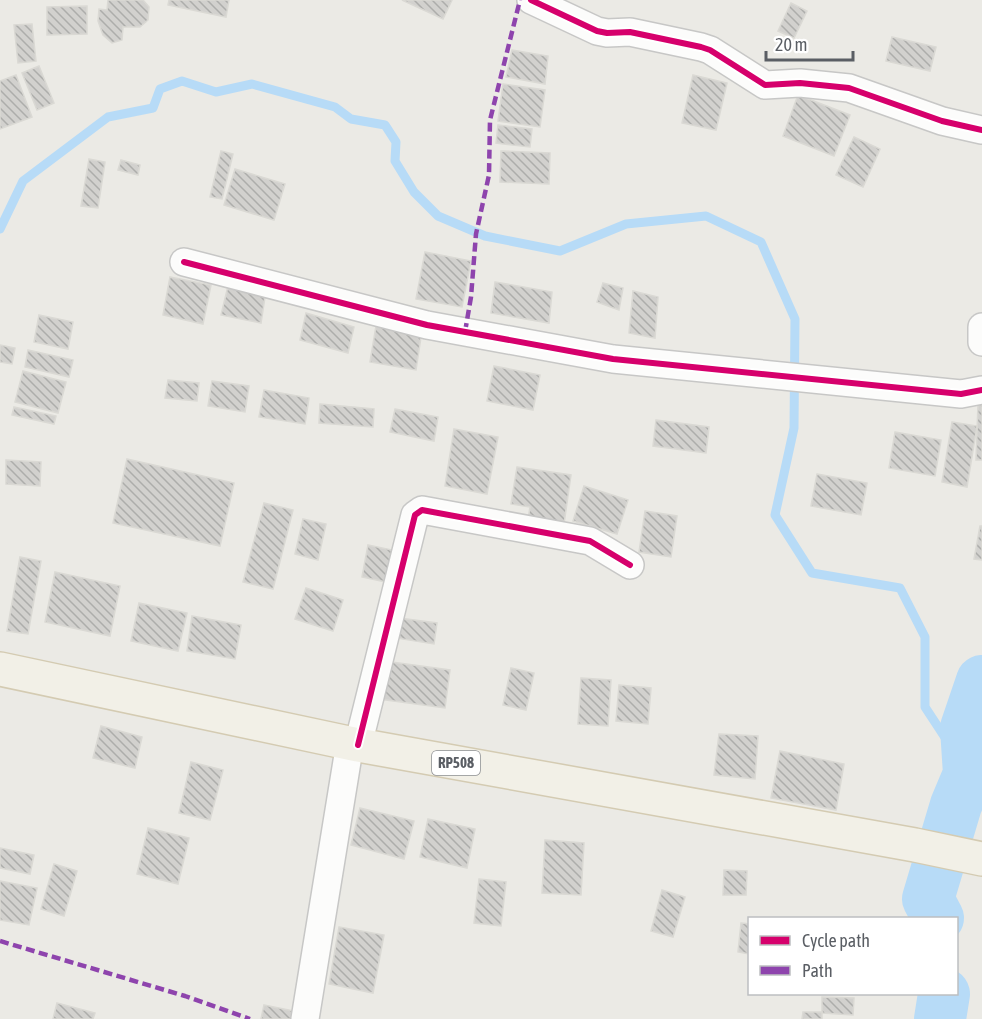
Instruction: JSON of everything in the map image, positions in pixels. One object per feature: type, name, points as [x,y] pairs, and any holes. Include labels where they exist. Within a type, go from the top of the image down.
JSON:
[{"type":"main road","name":"RP508","points":[[0,669],[354,744],[982,859]]},
{"type":"street","points":[[531,0],[597,32],[630,32],[711,50],[765,85],[800,83],[849,88],[942,121],[982,130]]},
{"type":"street","points":[[184,262],[427,325],[613,359],[961,394],[982,390]]},
{"type":"street","points":[[982,327],[982,342]]},
{"type":"street","points":[[305,1019],[354,744],[415,515],[422,510],[590,542],[630,565]]},
{"type":"building","points":[[108,0],[143,0],[149,7],[148,20],[140,27],[123,27],[122,40],[112,43],[103,35],[98,21],[99,9],[107,10]]},
{"type":"building","points":[[169,0],[229,0],[226,17],[168,5]]},
{"type":"building","points":[[402,0],[452,0],[443,19]]},
{"type":"building","points":[[791,3],[807,11],[794,38],[778,31]]},
{"type":"building","points":[[87,6],[87,34],[47,35],[47,7]]},
{"type":"building","points":[[32,24],[36,61],[18,63],[14,25]]},
{"type":"building","points":[[892,37],[936,47],[930,71],[886,61]]},
{"type":"building","points":[[512,50],[548,56],[545,84],[506,77]]},
{"type":"building","points":[[39,66],[54,103],[37,110],[22,73]]},
{"type":"building","points":[[16,75],[32,117],[0,129],[0,81]]},
{"type":"building","points":[[693,75],[727,83],[716,130],[682,123]]},
{"type":"building","points":[[503,84],[545,90],[540,127],[498,121]]},
{"type":"building","points":[[798,95],[850,115],[834,156],[783,136]]},
{"type":"building","points":[[498,125],[532,129],[530,147],[496,143]]},
{"type":"building","points":[[854,137],[880,149],[863,187],[836,175]]},
{"type":"building","points":[[221,151],[233,154],[222,199],[210,197]]},
{"type":"building","points":[[501,151],[550,153],[549,184],[500,182]]},
{"type":"building","points":[[89,159],[105,162],[98,208],[81,206]]},
{"type":"building","points":[[121,160],[140,165],[138,175],[118,170]]},
{"type":"building","points":[[235,169],[285,184],[274,220],[224,205]]},
{"type":"building","points":[[425,252],[471,261],[462,307],[416,299]]},
{"type":"building","points":[[170,277],[211,285],[203,324],[163,315]]},
{"type":"building","points":[[495,282],[552,292],[549,323],[491,313]]},
{"type":"building","points":[[603,283],[623,288],[619,310],[597,302]]},
{"type":"building","points":[[228,286],[265,297],[261,323],[221,315]]},
{"type":"building","points":[[633,291],[658,297],[655,338],[629,333]]},
{"type":"building","points":[[306,313],[354,327],[348,353],[300,340]]},
{"type":"building","points":[[39,315],[73,322],[68,349],[34,342]]},
{"type":"building","points":[[376,326],[421,337],[416,370],[370,362]]},
{"type":"building","points":[[0,345],[15,348],[12,364],[0,362]]},
{"type":"building","points":[[28,350],[73,360],[69,377],[25,367]]},
{"type":"building","points":[[494,366],[540,375],[533,410],[487,401]]},
{"type":"building","points":[[23,371],[66,382],[58,413],[15,402]]},
{"type":"building","points":[[168,380],[199,383],[197,401],[165,398]]},
{"type":"building","points":[[212,381],[249,386],[245,412],[208,406]]},
{"type":"building","points":[[264,390],[309,398],[305,424],[259,417]]},
{"type":"building","points":[[320,404],[374,409],[373,427],[319,423]]},
{"type":"building","points":[[978,404],[982,405],[982,460],[976,460]]},
{"type":"building","points":[[14,407],[56,416],[54,424],[12,415]]},
{"type":"building","points":[[395,409],[438,417],[434,441],[390,432]]},
{"type":"building","points":[[656,420],[709,427],[706,453],[653,446]]},
{"type":"building","points":[[952,422],[977,426],[967,487],[942,482]]},
{"type":"building","points":[[454,429],[498,437],[487,494],[445,486]]},
{"type":"building","points":[[895,432],[941,440],[935,476],[889,468]]},
{"type":"building","points":[[127,459],[234,483],[220,546],[113,523]]},
{"type":"building","points":[[6,460],[41,462],[40,486],[6,484]]},
{"type":"building","points":[[517,467],[571,475],[564,524],[528,519],[530,507],[511,504]]},
{"type":"building","points":[[817,474],[867,483],[861,515],[811,506]]},
{"type":"building","points":[[584,486],[628,500],[617,534],[573,521]]},
{"type":"building","points":[[264,503],[293,510],[273,589],[243,582]]},
{"type":"building","points":[[645,511],[677,516],[671,557],[639,552]]},
{"type":"building","points":[[303,519],[326,524],[318,560],[295,554]]},
{"type":"building","points":[[980,526],[982,526],[982,560],[974,559]]},
{"type":"building","points":[[368,545],[392,550],[386,582],[362,577]]},
{"type":"building","points":[[20,557],[41,561],[28,634],[7,631]]},
{"type":"building","points":[[55,572],[120,586],[110,636],[45,622]]},
{"type":"building","points":[[306,588],[343,600],[333,631],[295,619]]},
{"type":"building","points":[[139,603],[187,613],[178,651],[131,641]]},
{"type":"building","points":[[192,616],[241,625],[235,659],[187,651]]},
{"type":"building","points":[[399,618],[437,623],[434,644],[396,638]]},
{"type":"building","points":[[384,661],[450,670],[445,708],[379,699]]},
{"type":"building","points":[[511,668],[534,673],[526,710],[503,705]]},
{"type":"building","points":[[581,678],[611,680],[608,726],[578,724]]},
{"type":"building","points":[[619,685],[651,688],[648,724],[616,721]]},
{"type":"building","points":[[101,726],[142,737],[135,768],[93,758]]},
{"type":"building","points":[[719,734],[758,736],[755,779],[714,775]]},
{"type":"building","points":[[780,751],[844,764],[836,810],[771,798]]},
{"type":"building","points":[[191,762],[223,770],[210,820],[179,813]]},
{"type":"building","points":[[360,808],[414,821],[404,859],[351,845]]},
{"type":"building","points":[[428,819],[475,829],[467,868],[420,857]]},
{"type":"building","points":[[148,828],[189,838],[178,884],[137,874]]},
{"type":"building","points":[[545,840],[584,843],[581,895],[542,893]]},
{"type":"building","points":[[0,848],[34,855],[30,874],[0,868]]},
{"type":"building","points":[[54,864],[77,871],[64,916],[41,909]]},
{"type":"building","points":[[724,870],[747,871],[746,895],[723,895]]},
{"type":"building","points":[[479,879],[506,882],[501,926],[474,923]]},
{"type":"building","points":[[0,881],[37,888],[29,925],[0,920]]},
{"type":"building","points":[[662,890],[685,897],[673,937],[651,931]]},
{"type":"building","points":[[741,923],[748,924],[748,954],[738,952]]},
{"type":"building","points":[[339,927],[384,935],[373,993],[329,984]]},
{"type":"building","points":[[822,997],[854,998],[853,1015],[822,1013]]},
{"type":"building","points":[[57,1003],[95,1013],[93,1019],[53,1019]]},
{"type":"building","points":[[264,1005],[299,1012],[298,1019],[261,1019]]},
{"type":"building","points":[[803,1012],[822,1012],[822,1019],[802,1019]]},
{"type":"waterway","points":[[0,229],[23,181],[108,117],[153,108],[160,89],[182,81],[216,92],[252,84],[335,107],[351,119],[385,125],[396,142],[395,161],[414,192],[438,216],[485,236],[560,251],[626,224],[706,216],[761,242],[795,319],[794,428],[775,515],[812,573],[900,588],[925,637],[925,707],[969,774]]},
{"type":"waterway","points":[[937,917],[928,899],[956,805],[969,774],[966,728],[982,681]]},
{"type":"waterway","points":[[940,1019],[944,995]]},
{"type":"marked path","points":[[465,332],[471,297],[476,234],[489,175],[490,120],[520,0]]},
{"type":"marked path","points":[[0,941],[185,996],[250,1019]]},
{"type":"cycle path","points":[[531,0],[597,31],[630,32],[710,50],[765,85],[800,83],[849,88],[942,121],[982,130]]},
{"type":"cycle path","points":[[184,262],[427,325],[613,359],[961,394],[982,390]]},
{"type":"cycle path","points":[[358,745],[415,515],[422,510],[590,541],[630,565]]}]
